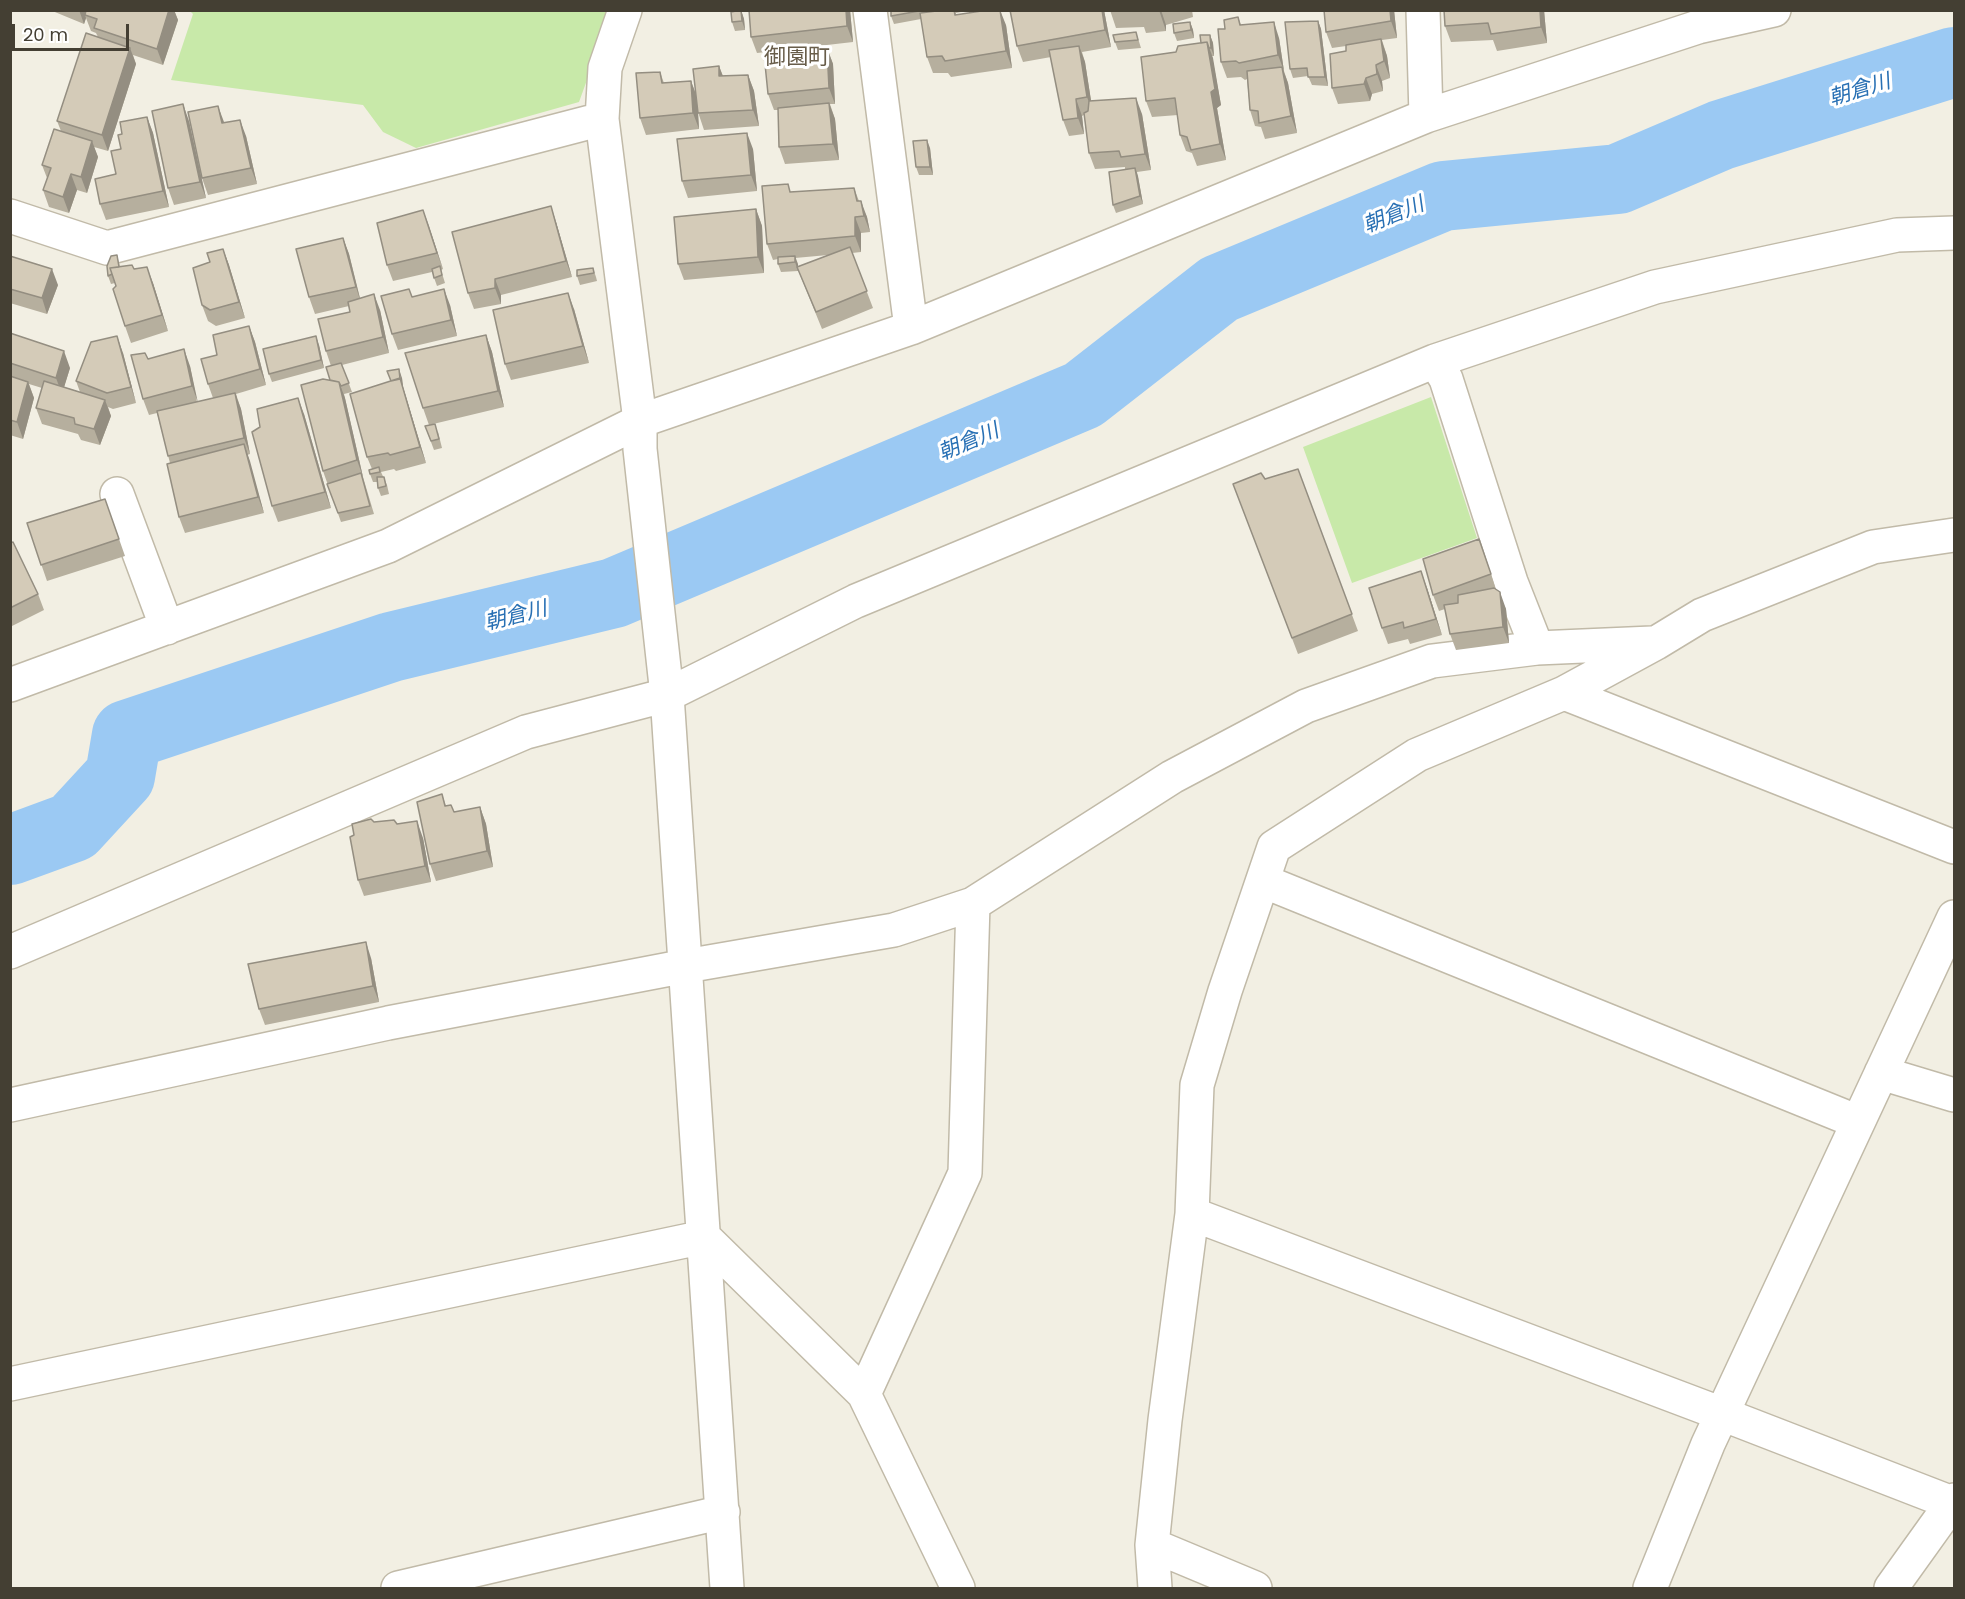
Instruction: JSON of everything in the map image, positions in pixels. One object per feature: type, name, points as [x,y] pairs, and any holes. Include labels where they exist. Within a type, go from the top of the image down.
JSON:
[{"type":"street","points":[[625,10],[605,68],[602,119],[640,435],[667,695],[728,1588]]},
{"type":"street","points":[[870,10],[911,328]]},
{"type":"street","points":[[1423,10],[1426,116]]},
{"type":"street","points":[[10,685],[388,546],[640,435],[911,328],[1426,116],[1698,27],[1774,10]]},
{"type":"street","points":[[10,216],[107,248],[602,119]]},
{"type":"street","points":[[10,952],[526,732],[667,695],[856,601],[1435,361],[1655,287],[1897,235],[1954,233]]},
{"type":"street","points":[[1435,361],[1446,379],[1511,582],[1537,648]]},
{"type":"street","points":[[117,494],[167,628]]},
{"type":"street","points":[[1155,1588],[1152,1545],[1165,1420],[1192,1214],[1197,1085],[1225,992],[1274,847],[1417,754],[1564,693],[1702,615],[1873,547],[1954,536]]},
{"type":"street","points":[[10,1105],[388,1023],[686,966],[894,930],[973,904],[1172,777],[1306,706],[1432,661],[1537,648],[1656,643]]},
{"type":"street","points":[[1564,693],[1954,847]]},
{"type":"street","points":[[1263,881],[1858,1122]]},
{"type":"street","points":[[864,1394],[965,1173],[973,904]]},
{"type":"street","points":[[1650,1588],[1708,1444],[1954,917]]},
{"type":"street","points":[[1881,1074],[1954,1095]]},
{"type":"street","points":[[1192,1214],[1953,1501],[1891,1588]]},
{"type":"street","points":[[704,1237],[864,1394],[958,1588]]},
{"type":"street","points":[[10,1384],[704,1237]]},
{"type":"street","points":[[398,1588],[723,1512]]},
{"type":"street","points":[[1152,1545],[1255,1588]]},
{"type":"green space","points":[[190,11],[612,11],[579,102],[416,148],[383,132],[363,105],[171,80],[193,14]]},
{"type":"green space","points":[[1431,397],[1477,538],[1352,583],[1303,447]]},
{"type":"building","points":[[86,10],[169,10],[157,49],[94,28],[97,19],[85,15]]},
{"type":"building","points":[[741,10],[742,21],[732,22],[731,12]]},
{"type":"building","points":[[749,10],[846,10],[847,26],[751,37]]},
{"type":"building","points":[[891,10],[919,10],[919,11],[891,16]]},
{"type":"building","points":[[954,10],[955,15],[1000,10],[1006,51],[945,61],[942,56],[927,57],[920,13]]},
{"type":"building","points":[[1010,10],[1102,10],[1105,30],[1017,46]]},
{"type":"building","points":[[1324,10],[1390,10],[1391,21],[1326,32]]},
{"type":"building","points":[[1444,10],[1540,10],[1541,27],[1491,34],[1488,23],[1445,26]]},
{"type":"building","points":[[1238,17],[1240,25],[1274,22],[1278,55],[1239,63],[1236,61],[1221,62],[1218,29],[1225,29],[1224,20]]},
{"type":"building","points":[[1318,21],[1325,77],[1308,77],[1307,68],[1290,69],[1285,22]]},
{"type":"building","points":[[1190,22],[1191,30],[1174,33],[1173,24]]},
{"type":"building","points":[[1136,32],[1138,40],[1115,42],[1113,35]]},
{"type":"building","points":[[86,33],[130,48],[102,135],[57,121]]},
{"type":"building","points":[[1200,35],[1210,35],[1211,48],[1207,42],[1201,43]]},
{"type":"building","points":[[1381,39],[1384,61],[1376,65],[1377,74],[1366,78],[1364,84],[1332,88],[1330,54],[1346,51],[1346,45]]},
{"type":"building","points":[[1207,42],[1215,89],[1211,92],[1220,144],[1191,150],[1187,137],[1180,135],[1175,98],[1146,101],[1141,57],[1176,52],[1178,46]]},
{"type":"building","points":[[1079,46],[1087,97],[1076,99],[1078,118],[1063,120],[1049,50]]},
{"type":"building","points":[[827,48],[829,88],[768,94],[764,54]]},
{"type":"building","points":[[719,66],[719,76],[748,75],[753,110],[698,113],[693,69]]},
{"type":"building","points":[[1282,67],[1291,116],[1259,123],[1258,111],[1250,110],[1247,71]]},
{"type":"building","points":[[660,72],[662,83],[691,81],[693,113],[640,118],[636,73]]},
{"type":"building","points":[[1136,98],[1145,154],[1121,157],[1119,151],[1089,153],[1084,113],[1088,111],[1089,101]]},
{"type":"building","points":[[829,103],[833,144],[779,147],[778,108]]},
{"type":"building","points":[[183,104],[200,182],[168,188],[152,111]]},
{"type":"building","points":[[218,106],[222,123],[240,120],[251,168],[202,178],[188,112]]},
{"type":"building","points":[[147,117],[163,191],[100,204],[95,179],[116,174],[111,151],[121,149],[118,135],[122,134],[120,122]]},
{"type":"building","points":[[54,129],[92,141],[81,177],[71,174],[63,197],[43,190],[51,168],[42,165]]},
{"type":"building","points":[[747,133],[751,175],[682,181],[677,139]]},
{"type":"building","points":[[927,140],[930,167],[916,167],[913,141]]},
{"type":"building","points":[[1135,168],[1140,196],[1113,205],[1109,172]]},
{"type":"building","points":[[788,184],[790,192],[854,188],[857,201],[861,201],[864,216],[855,217],[855,236],[767,244],[762,186]]},
{"type":"building","points":[[551,206],[566,261],[495,279],[495,288],[468,293],[452,232]]},
{"type":"building","points":[[756,209],[758,257],[678,264],[674,217]]},
{"type":"building","points":[[423,210],[437,253],[387,265],[377,223]]},
{"type":"building","points":[[343,238],[356,287],[309,297],[296,249]]},
{"type":"building","points":[[850,247],[867,291],[816,312],[797,267]]},
{"type":"building","points":[[223,249],[239,302],[210,310],[202,305],[193,268],[210,262],[207,253]]},
{"type":"building","points":[[117,255],[119,267],[110,268],[112,274],[108,276],[107,266],[111,256]]},
{"type":"building","points":[[10,256],[52,269],[42,298],[10,289]]},
{"type":"building","points":[[795,256],[795,262],[778,264],[778,257]]},
{"type":"building","points":[[132,265],[134,269],[147,267],[162,315],[125,326],[113,289],[116,286],[110,268]]},
{"type":"building","points":[[440,266],[442,275],[434,278],[432,269]]},
{"type":"building","points":[[593,268],[594,273],[577,276],[577,270]]},
{"type":"building","points":[[409,289],[412,297],[444,289],[451,320],[392,334],[381,296]]},
{"type":"building","points":[[568,293],[583,346],[505,364],[493,310]]},
{"type":"building","points":[[374,294],[383,337],[326,351],[318,319],[350,312],[348,302]]},
{"type":"building","points":[[249,326],[260,369],[208,384],[201,359],[217,355],[213,335]]},
{"type":"building","points":[[10,333],[64,351],[56,378],[10,363]]},
{"type":"building","points":[[486,335],[498,391],[423,408],[405,353]]},
{"type":"building","points":[[117,336],[131,387],[107,393],[76,381],[91,342]]},
{"type":"building","points":[[316,336],[321,360],[269,374],[263,349]]},
{"type":"building","points":[[184,349],[192,386],[143,399],[131,355],[145,353],[148,359]]},
{"type":"building","points":[[341,363],[349,383],[341,386],[339,382],[330,380],[326,367]]},
{"type":"building","points":[[399,369],[400,379],[391,381],[387,371]]},
{"type":"building","points":[[10,376],[28,382],[17,422],[10,420]]},
{"type":"building","points":[[400,378],[420,447],[390,455],[388,453],[367,457],[350,394]]},
{"type":"building","points":[[323,379],[339,382],[357,460],[323,471],[301,385]]},
{"type":"building","points":[[44,381],[105,400],[94,429],[75,424],[74,418],[36,408]]},
{"type":"building","points":[[235,393],[244,438],[168,456],[157,411]]},
{"type":"building","points":[[298,398],[325,492],[272,506],[252,432],[260,427],[257,409]]},
{"type":"building","points":[[435,424],[439,439],[431,441],[425,426]]},
{"type":"building","points":[[244,444],[258,497],[179,517],[167,464]]},
{"type":"building","points":[[379,467],[380,472],[370,474],[369,470]]},
{"type":"building","points":[[1298,469],[1352,614],[1292,638],[1233,484],[1261,473],[1265,479]]},
{"type":"building","points":[[361,473],[370,506],[338,513],[327,484]]},
{"type":"building","points":[[377,477],[384,477],[386,486],[378,488]]},
{"type":"building","points":[[105,499],[119,539],[41,565],[27,523]]},
{"type":"building","points":[[1479,539],[1491,574],[1433,595],[1423,559]]},
{"type":"building","points":[[13,542],[38,594],[10,608],[10,543]]},
{"type":"building","points":[[1421,571],[1436,619],[1404,628],[1403,622],[1382,628],[1369,588]]},
{"type":"building","points":[[1494,588],[1500,592],[1503,627],[1450,634],[1444,605],[1458,603],[1458,595]]},
{"type":"building","points":[[442,794],[445,806],[451,805],[454,812],[480,807],[487,851],[430,864],[417,802]]},
{"type":"building","points":[[371,819],[374,822],[394,820],[397,824],[417,821],[425,866],[358,880],[350,837],[354,835],[352,824]]},
{"type":"building","points":[[366,942],[373,986],[259,1009],[248,964]]},
{"type":"waterway","name":"朝倉川","points":[[10,850],[73,827],[120,776],[127,735],[391,647],[614,593],[1083,395],[1219,289],[1443,196],[1618,179],[1721,135],[1954,62]]},
{"type":"district","name":"御園町","points":[[797,58]]}]
